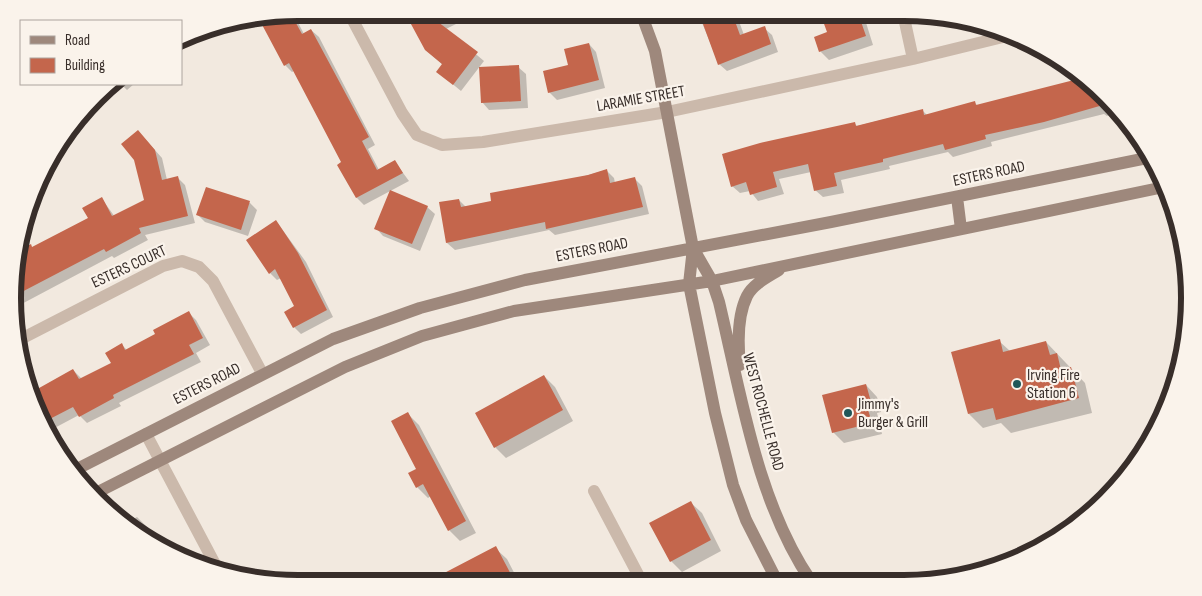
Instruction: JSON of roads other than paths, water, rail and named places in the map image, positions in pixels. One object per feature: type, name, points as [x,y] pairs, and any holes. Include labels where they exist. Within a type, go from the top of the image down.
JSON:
[{"type":"main road","name":"WEST ROCHELLE ROAD","points":[[644,21],[655,51],[693,248],[689,284],[715,413],[733,485],[746,520],[774,575]]},
{"type":"main road","name":"ESTERS ROAD","points":[[79,468],[262,373],[333,339],[375,322],[448,300],[526,280],[957,197],[1143,159]]},
{"type":"main road","points":[[100,491],[344,367],[422,336],[514,311],[712,281],[1158,188]]},
{"type":"main road","points":[[957,197],[961,229]]},
{"type":"main road","name":"WEST ROCHELLE ROAD","points":[[693,248],[712,281],[759,467],[778,517],[799,564],[807,575]]},
{"type":"main road","points":[[743,400],[739,352],[741,317],[747,296],[759,282],[786,265]]},
{"type":"street","name":"LARAMIE STREET","points":[[354,21],[402,113],[417,135],[442,145],[483,142],[666,112],[913,59],[999,38]]},
{"type":"street","points":[[905,21],[913,59]]},
{"type":"street","name":"ESTERS COURT","points":[[25,337],[163,266],[182,261],[199,267],[213,281],[262,373]]},
{"type":"street","points":[[146,434],[214,561]]},
{"type":"street","points":[[594,492],[638,575]]},
{"type":"place","name":"Irving Fire Station 6","points":[[1017,384]]},
{"type":"place","name":"Jimmy's Burger & Grill","points":[[848,413]]}]
